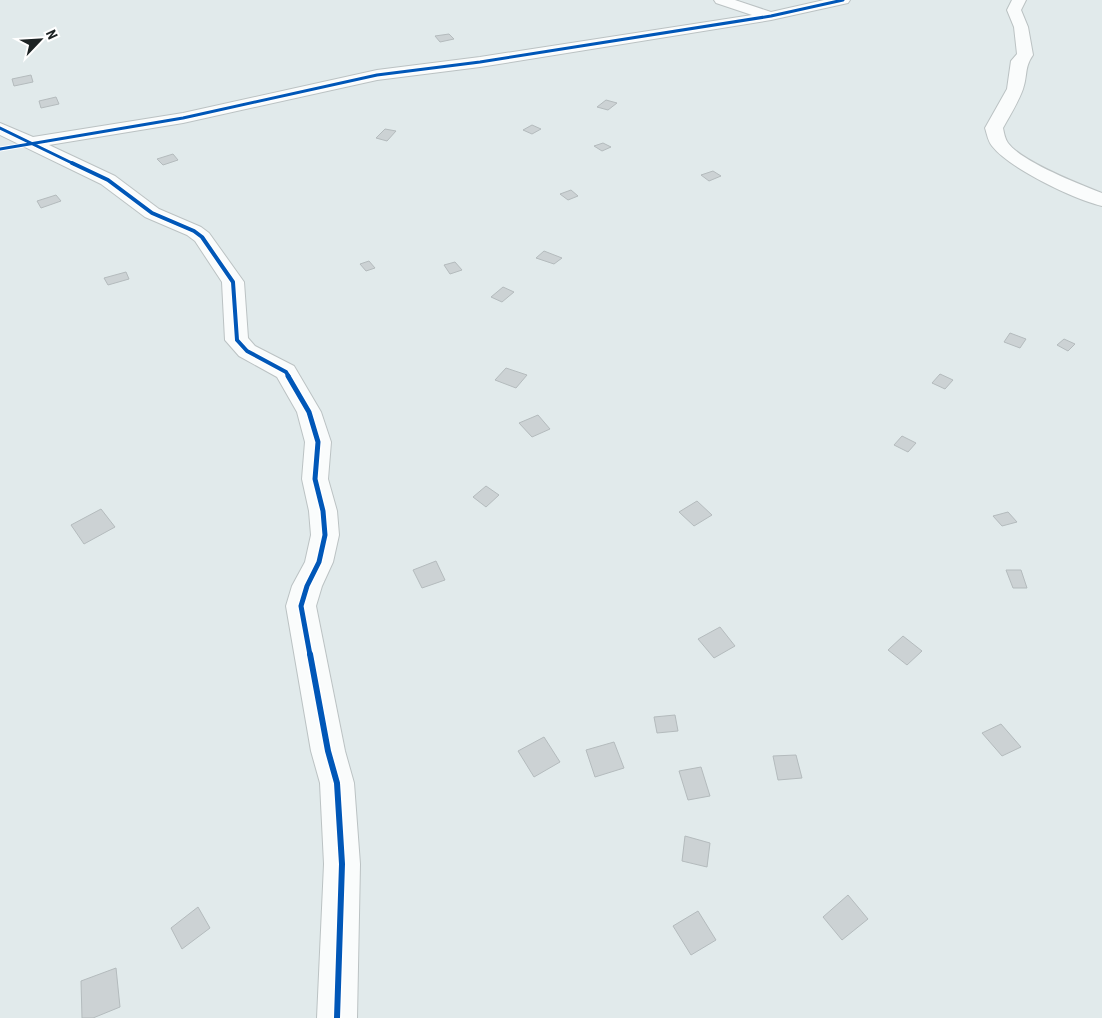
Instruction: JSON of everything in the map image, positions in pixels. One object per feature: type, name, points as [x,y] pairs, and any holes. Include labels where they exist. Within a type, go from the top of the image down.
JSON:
[{"type":"street","points":[[721,0],[770,16]]},
{"type":"street","points":[[0,148],[183,118],[377,75],[480,62],[770,16],[843,0]]},
{"type":"street","points":[[1020,0],[1014,10],[1021,26],[1025,55],[1019,61],[1020,76],[1015,91],[994,128],[1000,144],[1025,163],[1060,183],[1102,200]]},
{"type":"street","points":[[0,128],[108,180],[152,213],[194,231],[202,237],[233,282],[237,340],[247,351],[286,372],[309,412],[318,442],[315,479],[323,511],[325,535],[319,562],[307,586],[301,606],[322,724],[337,783],[342,864],[336,1018]]},
{"type":"building","points":[[449,34],[454,39],[440,42],[435,36]]},
{"type":"building","points":[[31,75],[33,82],[14,86],[12,79]]},
{"type":"building","points":[[56,97],[59,104],[41,108],[39,101]]},
{"type":"building","points":[[606,100],[617,103],[608,110],[597,107]]},
{"type":"building","points":[[532,125],[541,129],[532,134],[523,130]]},
{"type":"building","points":[[385,129],[396,131],[387,141],[376,138]]},
{"type":"building","points":[[603,143],[611,147],[602,151],[594,146]]},
{"type":"building","points":[[173,154],[178,160],[163,165],[157,159]]},
{"type":"building","points":[[713,171],[721,176],[709,181],[701,175]]},
{"type":"building","points":[[571,190],[578,196],[568,200],[560,194]]},
{"type":"building","points":[[56,195],[61,201],[41,208],[37,201]]},
{"type":"building","points":[[544,251],[562,258],[554,264],[536,258]]},
{"type":"building","points":[[369,261],[375,268],[366,271],[360,264]]},
{"type":"building","points":[[455,262],[462,270],[450,274],[444,265]]},
{"type":"building","points":[[126,272],[129,279],[108,285],[104,278]]},
{"type":"building","points":[[503,287],[514,292],[502,302],[491,297]]},
{"type":"building","points":[[1010,333],[1026,339],[1020,348],[1004,342]]},
{"type":"building","points":[[1064,339],[1075,344],[1068,351],[1057,345]]},
{"type":"building","points":[[506,368],[527,375],[516,388],[495,380]]},
{"type":"building","points":[[940,374],[953,380],[945,389],[932,383]]},
{"type":"building","points":[[538,415],[550,429],[532,437],[519,423]]},
{"type":"building","points":[[902,436],[916,443],[908,452],[894,445]]},
{"type":"building","points":[[486,486],[499,495],[486,507],[473,497]]},
{"type":"building","points":[[697,501],[712,515],[694,526],[679,512]]},
{"type":"building","points":[[101,509],[115,527],[84,544],[71,525]]},
{"type":"building","points":[[1008,512],[1017,522],[1002,526],[993,516]]},
{"type":"building","points":[[436,561],[445,580],[422,588],[413,570]]},
{"type":"building","points":[[1006,570],[1021,570],[1027,588],[1013,588]]},
{"type":"building","points":[[720,627],[735,646],[714,658],[698,639]]},
{"type":"building","points":[[903,636],[922,651],[907,665],[888,650]]},
{"type":"building","points":[[675,715],[678,731],[657,733],[654,717]]},
{"type":"building","points":[[1001,724],[1021,747],[1002,756],[982,733]]},
{"type":"building","points":[[544,737],[560,762],[534,777],[518,751]]},
{"type":"building","points":[[614,742],[624,768],[595,777],[586,750]]},
{"type":"building","points":[[796,755],[802,778],[778,780],[773,756]]},
{"type":"building","points":[[701,767],[710,796],[688,800],[679,771]]},
{"type":"building","points":[[685,836],[710,843],[707,867],[682,861]]},
{"type":"building","points":[[848,895],[868,919],[842,940],[823,917]]},
{"type":"building","points":[[198,907],[210,928],[182,949],[171,928]]},
{"type":"building","points":[[698,911],[716,940],[691,955],[673,926]]},
{"type":"building","points":[[116,968],[120,1007],[93,1018],[82,1018],[81,981]]},
{"type":"cycle path","points":[[0,149],[183,118],[377,75],[480,62],[771,16],[843,0]]},
{"type":"cycle path","points":[[0,128],[108,180],[152,213],[194,231],[202,237],[233,282],[237,340],[247,351],[286,372],[309,412],[318,442],[315,479],[323,511],[325,535],[319,562],[307,586],[301,606],[328,751],[337,783],[342,864],[337,1018]]}]
